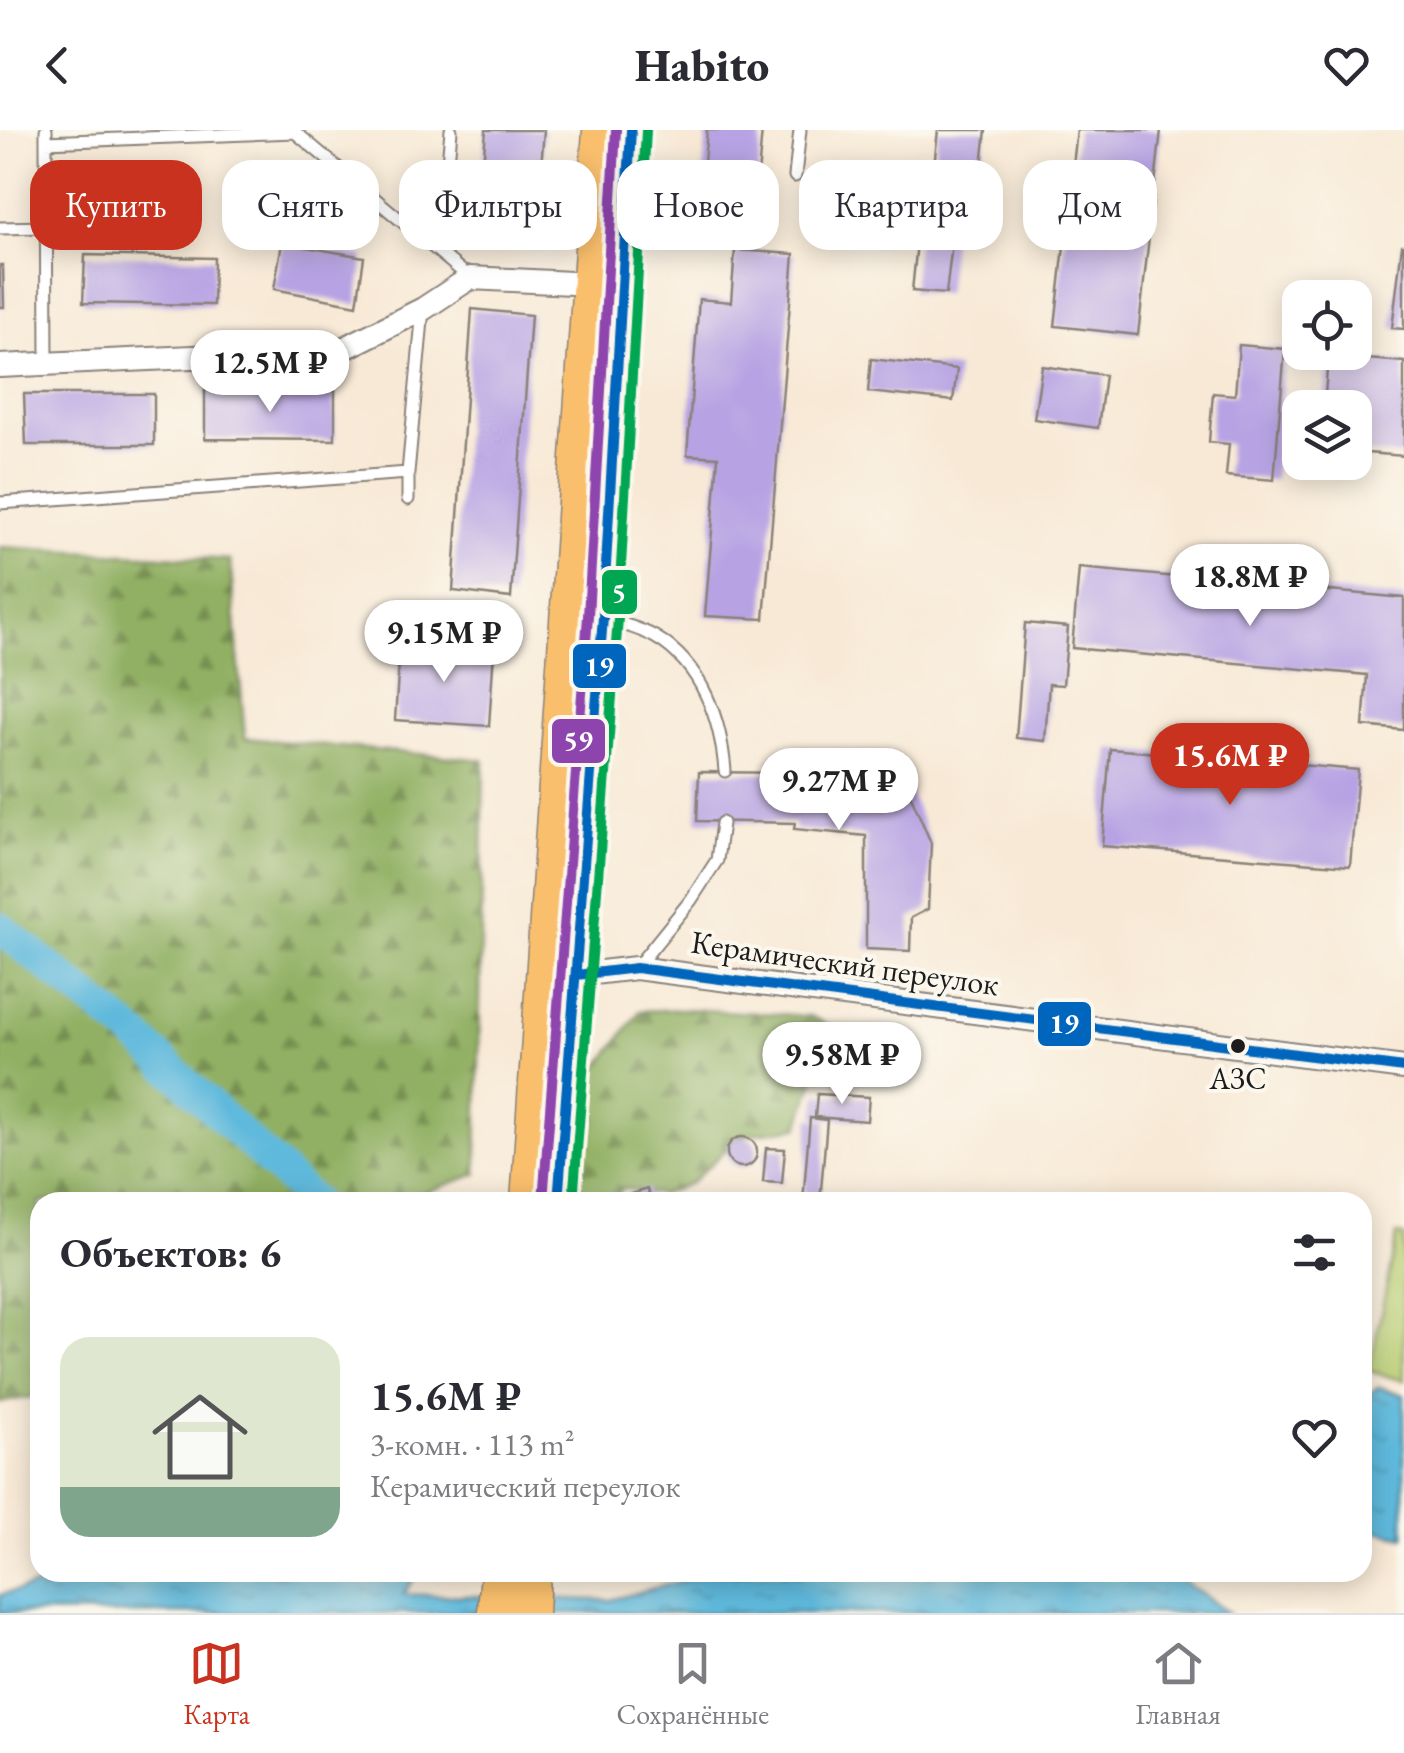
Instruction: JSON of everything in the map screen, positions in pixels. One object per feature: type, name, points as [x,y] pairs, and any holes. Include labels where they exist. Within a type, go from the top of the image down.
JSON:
[{"type":"main road","points":[[544,1192],[602,130]]},
{"type":"main road","points":[[545,1192],[576,975],[603,617],[632,130]]},
{"type":"main road","points":[[497,1613],[499,1582]]},
{"type":"main road","points":[[529,1613],[531,1582]]},
{"type":"street","points":[[0,366],[342,350],[423,309],[470,278],[592,284]]},
{"type":"street","name":"Керамический переулок","points":[[576,975],[636,968],[1404,1068]]},
{"type":"lane","points":[[440,253],[451,130]]},
{"type":"lane","points":[[796,176],[800,130]]},
{"type":"lane","points":[[46,136],[295,132],[470,278]]},
{"type":"lane","points":[[0,228],[30,228]]},
{"type":"lane","points":[[47,250],[47,365]]},
{"type":"lane","points":[[408,499],[423,309]]},
{"type":"lane","points":[[0,503],[408,473]]},
{"type":"lane","points":[[603,617],[655,636],[697,676],[722,732],[725,771]]},
{"type":"lane","points":[[636,968],[691,900],[717,860],[722,823]]},
{"type":"green space","points":[[0,547],[230,560],[245,738],[484,760],[477,1174],[426,1192],[30,1192],[30,1397],[0,1403]]},
{"type":"green space","points":[[685,1009],[811,1016],[831,1027],[799,1127],[740,1136],[691,1183],[668,1192],[621,1188],[620,1192],[580,1192],[584,1114],[596,1071],[640,1011]]},
{"type":"green space","points":[[1397,1235],[1404,1236],[1404,1381],[1372,1372]]},
{"type":"water","points":[[1379,1387],[1404,1395],[1404,1537],[1372,1530],[1372,1391]]},
{"type":"water","points":[[53,1582],[412,1582],[404,1594],[610,1600],[677,1582],[1184,1582],[1229,1613],[0,1613],[0,1595]]},
{"type":"building","points":[[486,130],[544,130],[542,160],[483,160]]},
{"type":"building","points":[[707,130],[762,130],[759,160],[704,160]]},
{"type":"building","points":[[938,130],[986,130],[983,160],[935,160]]},
{"type":"building","points":[[1077,130],[1161,130],[1157,166],[1157,160],[1074,160]]},
{"type":"building","points":[[1404,245],[1404,329],[1392,328]]},
{"type":"building","points":[[281,250],[323,250],[364,257],[357,305],[274,289]]},
{"type":"building","points":[[735,250],[794,254],[764,619],[705,616],[718,457],[687,455],[699,299],[731,302]]},
{"type":"building","points":[[916,250],[951,250],[946,294],[912,291]]},
{"type":"building","points":[[1064,250],[1148,250],[1138,335],[1055,326]]},
{"type":"building","points":[[85,255],[214,258],[213,305],[83,303]]},
{"type":"building","points":[[3,265],[4,307],[0,307]]},
{"type":"building","points":[[472,309],[531,315],[511,598],[453,591]]},
{"type":"building","points":[[1239,345],[1282,349],[1274,480],[1226,476],[1229,444],[1209,442],[1213,393],[1235,395]]},
{"type":"building","points":[[871,359],[957,369],[953,401],[868,392]]},
{"type":"building","points":[[1372,359],[1404,362],[1404,456],[1372,453],[1372,390],[1325,390],[1327,370],[1372,370]]},
{"type":"building","points":[[1042,366],[1105,375],[1098,428],[1034,419]]},
{"type":"building","points":[[205,390],[335,390],[335,440],[205,439]]},
{"type":"building","points":[[24,394],[154,394],[154,445],[26,445]]},
{"type":"building","points":[[1079,568],[1404,598],[1404,730],[1363,726],[1367,675],[1072,648]]},
{"type":"building","points":[[1025,623],[1068,627],[1063,685],[1049,684],[1045,741],[1016,738]]},
{"type":"building","points":[[400,643],[494,650],[489,726],[395,720]]},
{"type":"building","points":[[1110,749],[1358,770],[1350,866],[1102,846]]},
{"type":"building","points":[[796,760],[840,761],[839,784],[908,789],[931,843],[928,909],[911,918],[910,951],[866,949],[866,836],[794,829],[795,823],[697,821],[699,772],[796,773]]},
{"type":"building","points":[[817,1094],[869,1097],[867,1121],[815,1117]]},
{"type":"building","points":[[810,1118],[827,1120],[821,1192],[804,1192]]},
{"type":"building","points":[[742,1137],[753,1141],[757,1152],[753,1163],[742,1167],[731,1163],[727,1152],[731,1141]]},
{"type":"building","points":[[766,1148],[785,1149],[782,1183],[763,1182]]},
{"type":"waterway","points":[[0,928],[136,1036],[302,1192]]},
{"type":"transit line","name":"59","points":[[544,1192],[588,616],[616,130]]},
{"type":"transit line","name":"19","points":[[559,1192],[603,617],[631,130]]},
{"type":"transit line","name":"5","points":[[574,1192],[618,618],[646,131]]},
{"type":"transit line","name":"19","points":[[576,975],[636,968],[1404,1068]]},
{"type":"place","name":"АЗС","points":[[1238,1046]]}]
